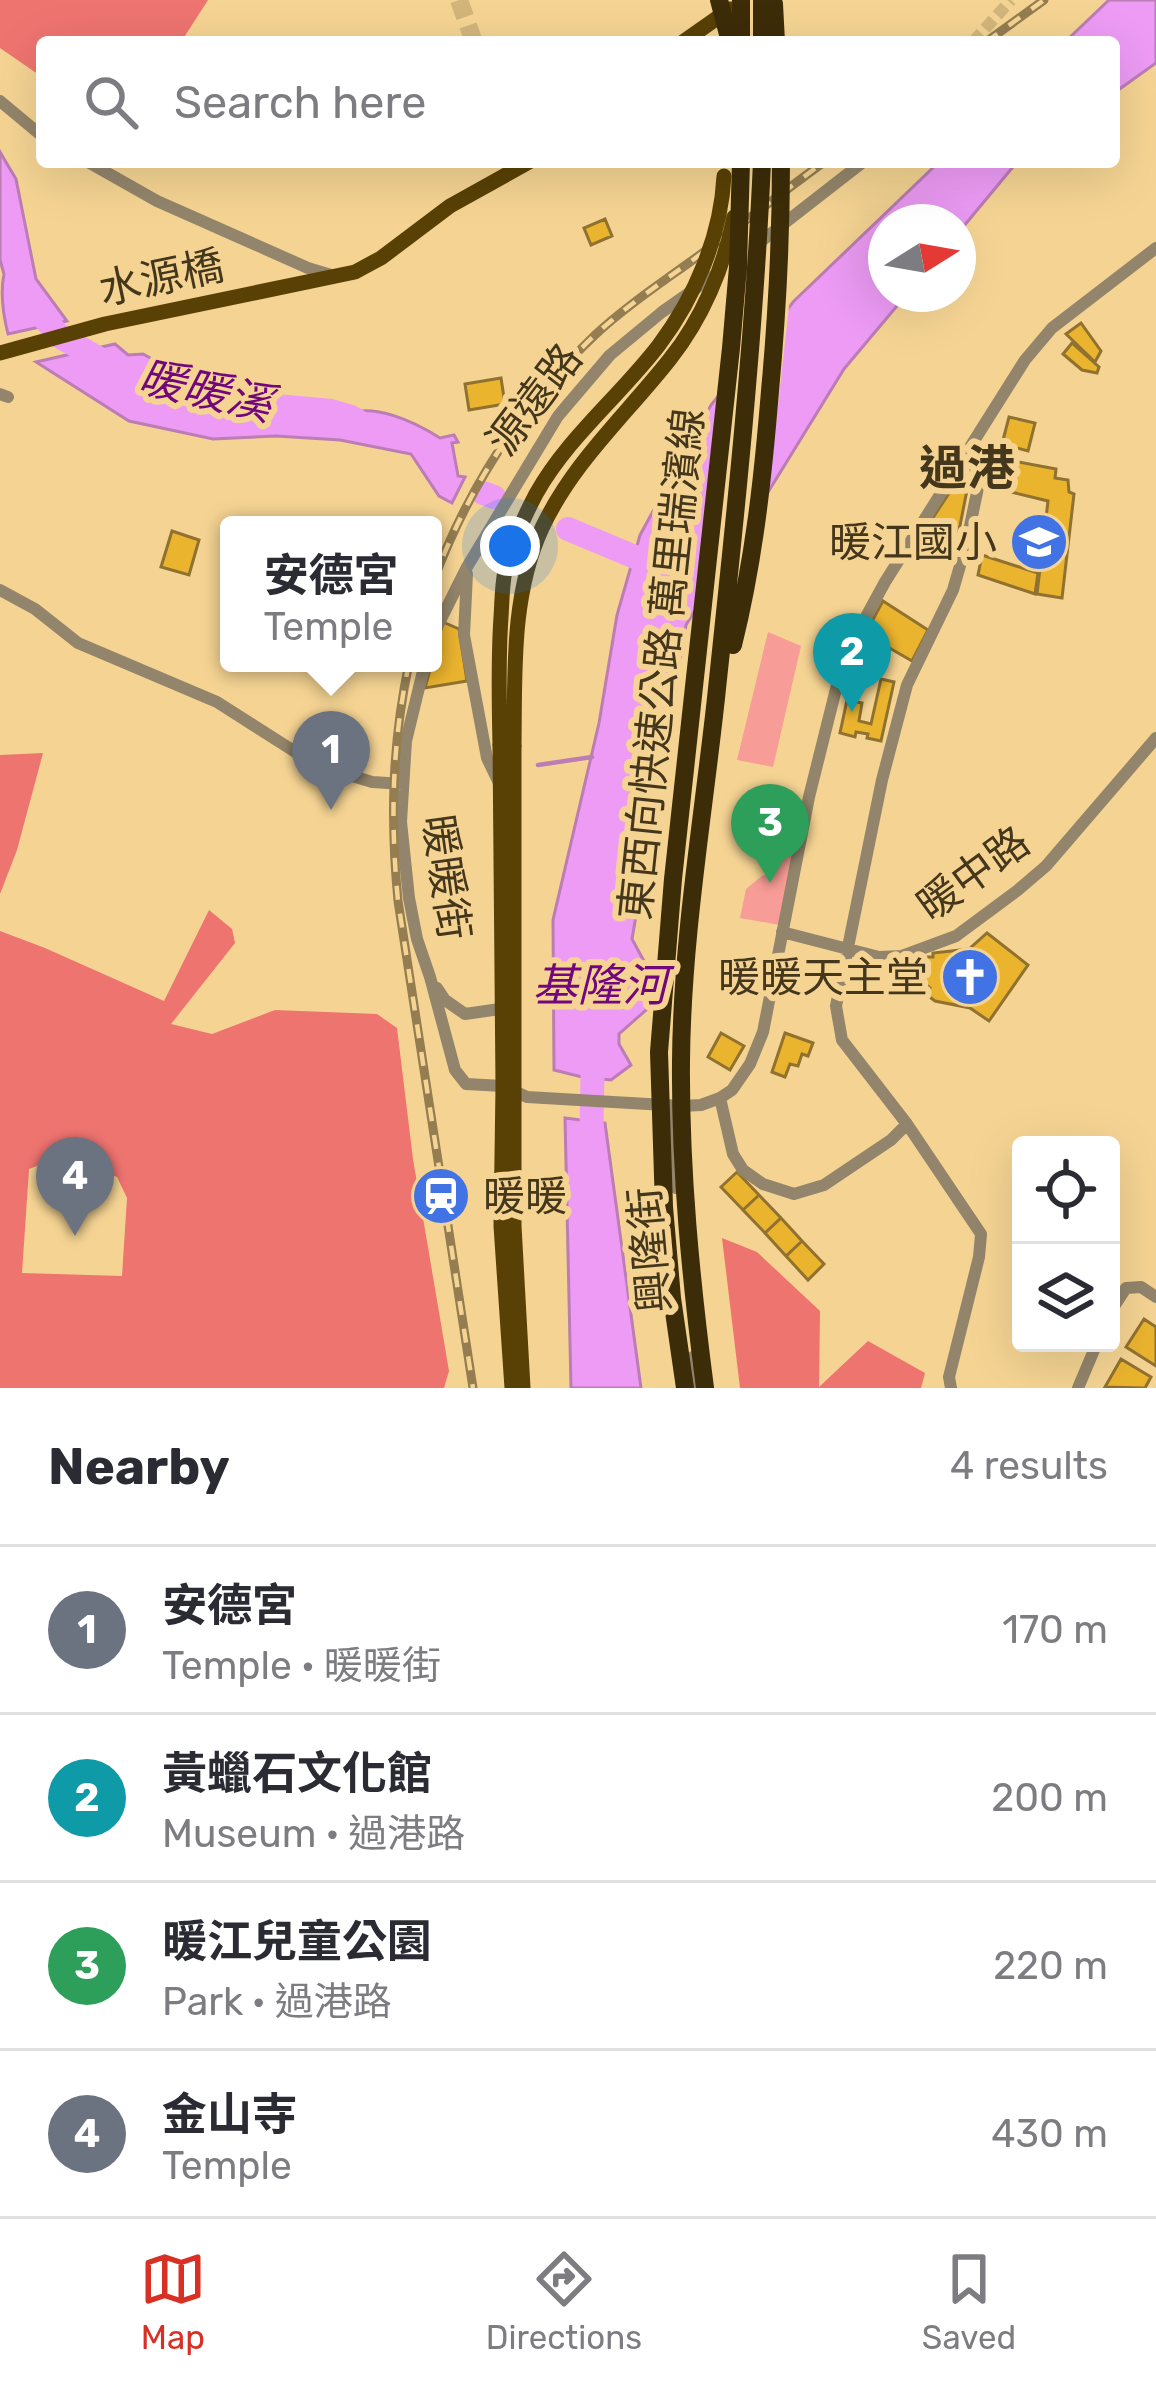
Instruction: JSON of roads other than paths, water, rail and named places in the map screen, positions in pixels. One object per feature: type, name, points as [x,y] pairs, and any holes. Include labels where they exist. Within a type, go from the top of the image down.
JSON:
[{"type":"highway","points":[[732,1],[734,36]]},
{"type":"highway","points":[[769,36],[772,1]]},
{"type":"highway","name":"東西向快速公路 萬里瑞濱線","points":[[705,1388],[694,1301],[681,1059],[693,900],[755,310],[762,168]]},
{"type":"highway","points":[[716,698],[748,585],[760,502],[776,329],[781,168]]},
{"type":"highway","name":"東西向快速公路 萬里瑞濱線","points":[[685,1388],[664,1207],[659,1052],[730,349],[737,170]]},
{"type":"main road","points":[[690,36],[732,1]]},
{"type":"main road","points":[[737,36],[772,1]]},
{"type":"main road","name":"水源橋","points":[[0,353],[105,324],[355,272],[450,206],[518,168]]},
{"type":"main road","points":[[507,746],[523,589],[543,526],[578,467],[691,329],[731,231],[737,170]]},
{"type":"main road","name":"源遠路","points":[[507,746],[500,785],[524,1388]]},
{"type":"main road","name":"源遠路","points":[[507,746],[508,1008]]},
{"type":"main road","name":"源遠路","points":[[512,1388],[501,1226],[515,1091]]},
{"type":"street","points":[[0,101],[36,131]]},
{"type":"street","points":[[99,168],[157,201],[338,277]]},
{"type":"street","name":"源遠路","points":[[500,785],[487,758],[464,635],[467,567],[558,416],[610,355],[855,168]]},
{"type":"street","points":[[515,1091],[700,1105],[732,1090],[763,1032],[809,797],[844,657],[885,582],[1025,361],[1052,328],[1156,248]]},
{"type":"street","points":[[951,1388],[949,1377],[981,1234],[907,1124],[842,1040],[836,1006],[882,780],[907,685],[952,590],[966,545],[979,482],[966,452]]},
{"type":"street","points":[[442,617],[467,567]]},
{"type":"street","name":"暖暖街","points":[[0,590],[78,643],[217,702],[297,753],[372,782],[403,784]]},
{"type":"street","name":"暖暖街","points":[[423,672],[406,741],[401,822],[417,939],[460,1079],[466,1084],[515,1091]]},
{"type":"street","name":"暖中路","points":[[782,932],[879,957],[902,956],[956,936],[1046,866],[1156,738]]},
{"type":"street","name":"暖暖街","points":[[430,977],[445,1000],[464,1013],[508,1008]]},
{"type":"street","points":[[720,1098],[733,1154],[743,1170],[763,1184],[794,1194],[824,1185],[907,1124]]},
{"type":"street","name":"興隆街","points":[[668,1105],[695,1388]]},
{"type":"street","points":[[1120,1298],[1126,1288],[1142,1287],[1156,1297]]},
{"type":"street","points":[[1078,1388],[1093,1352]]},
{"type":"water","points":[[1109,0],[1156,0],[1156,63],[1120,89],[1120,36],[1071,36]]},
{"type":"water","points":[[0,152],[16,179],[36,279],[67,321],[8,334],[0,260]]},
{"type":"water","name":"基隆河","points":[[933,168],[1012,168],[976,211],[976,204],[895,204]]},
{"type":"water","name":"基隆河","points":[[868,230],[868,312],[892,312],[844,369],[686,625],[632,939],[645,963],[646,1010],[619,1034],[619,1044],[631,1065],[611,1080],[582,1077],[554,1070],[553,920],[599,723],[617,615],[640,535],[711,405],[794,301]]},
{"type":"water","points":[[115,344],[128,355],[143,354],[165,366],[168,373],[202,388],[213,386],[250,393],[251,399],[346,415],[381,412],[440,438],[454,435],[458,476],[465,477],[452,503],[439,496],[411,454],[340,440],[213,439],[129,421],[36,362]]},
{"type":"water","points":[[565,1118],[605,1123],[641,1388],[571,1388]]},
{"type":"waterway","name":"暖暖溪","points":[[31,302],[59,336],[110,365]]},
{"type":"waterway","name":"暖暖溪","points":[[276,406],[331,411],[374,431]]},
{"type":"waterway","name":"暖暖溪","points":[[483,493],[494,497]]},
{"type":"waterway","name":"暖暖溪","points":[[568,529],[654,565]]},
{"type":"waterway","points":[[538,765],[592,757]]},
{"type":"waterway","name":"基隆河","points":[[591,1153],[593,1050]]},
{"type":"tunnel","points":[[459,0],[472,36]]},
{"type":"tunnel","points":[[978,36],[1011,0]]},
{"type":"railway","points":[[994,36],[1044,0]]},
{"type":"railway","points":[[442,560],[500,449],[569,362],[629,306],[816,168]]},
{"type":"railway","points":[[408,672],[394,781],[398,901],[473,1388]]},
{"type":"place","name":"暖江國小","points":[[1039,542]]},
{"type":"place","name":"黃蠟石文化館","points":[[852,712]]},
{"type":"place","name":"安德宮","points":[[331,810]]},
{"type":"place","name":"暖江兒童公園","points":[[770,883]]},
{"type":"place","name":"暖暖天主堂","points":[[970,977]]},
{"type":"place","name":"暖暖","points":[[441,1196]]},
{"type":"place","name":"金山寺","points":[[75,1236]]},
{"type":"district","name":"過港","points":[[967,468]]}]
